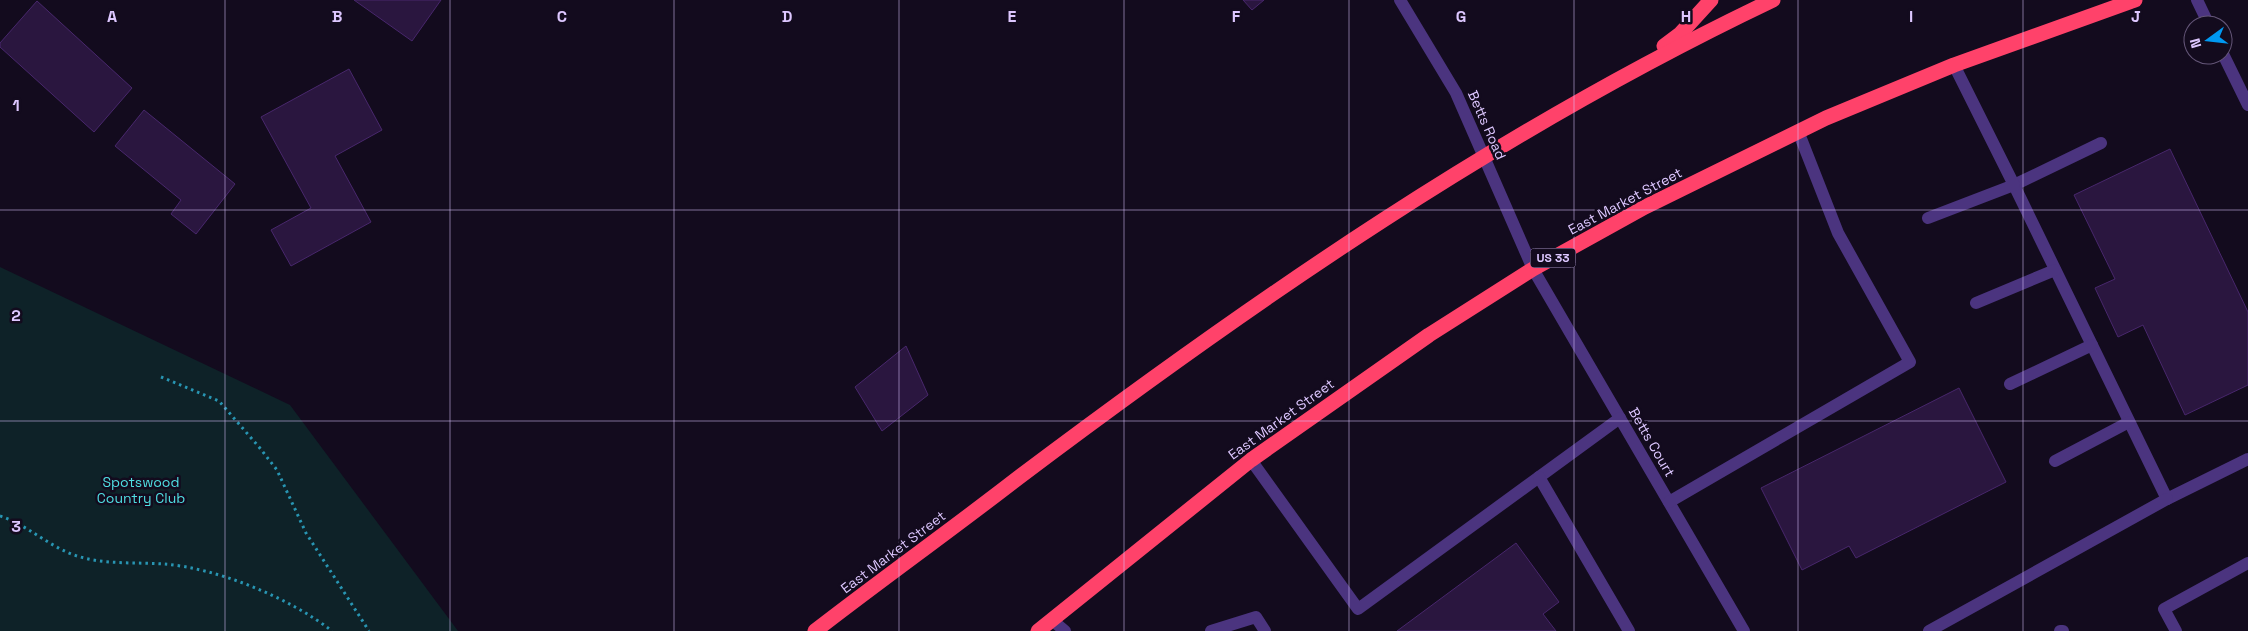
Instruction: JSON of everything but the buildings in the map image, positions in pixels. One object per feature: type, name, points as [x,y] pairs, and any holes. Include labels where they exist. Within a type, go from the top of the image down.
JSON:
[{"type":"highway","points":[[1635,69],[1680,34],[1711,0]]},
{"type":"highway","name":"East Market Street","points":[[815,631],[1101,416],[1262,301],[1484,155],[1635,69],[1774,0]]},
{"type":"highway","name":"East Market Street","points":[[1038,631],[1250,460],[1393,359],[1533,269],[1646,207],[1798,131],[1954,64],[2135,0]]},
{"type":"street","name":"Betts Road","points":[[1400,0],[1456,93],[1533,269]]},
{"type":"street","points":[[2197,0],[2204,15]]},
{"type":"street","points":[[1954,64],[2167,499]]},
{"type":"street","points":[[2228,65],[2248,105]]},
{"type":"street","points":[[1669,502],[1910,362],[1838,233],[1798,131]]},
{"type":"street","points":[[1928,218],[2014,185],[2101,143]]},
{"type":"street","name":"Betts Court","points":[[1533,269],[1744,631]]},
{"type":"street","points":[[1976,303],[2055,270]]},
{"type":"street","points":[[2010,384],[2092,345]]},
{"type":"street","points":[[1250,460],[1358,609],[1620,418]]},
{"type":"street","points":[[2055,461],[2130,422]]},
{"type":"street","points":[[1929,631],[2167,499],[2248,459]]},
{"type":"street","points":[[1539,477],[1629,631]]},
{"type":"street","points":[[2176,631],[2164,609],[2248,563]]},
{"type":"street","points":[[1211,631],[1256,617],[1265,631]]},
{"type":"street","points":[[1052,620],[1065,631]]},
{"type":"path","points":[[161,377],[219,401],[259,447],[277,470],[306,533],[369,631]]},
{"type":"path","points":[[0,516],[78,557],[107,562],[164,564],[207,570],[286,602],[332,631]]},
{"type":"green space","name":"Spotswood Country Club","points":[[0,267],[290,405],[458,631],[0,631]]}]
